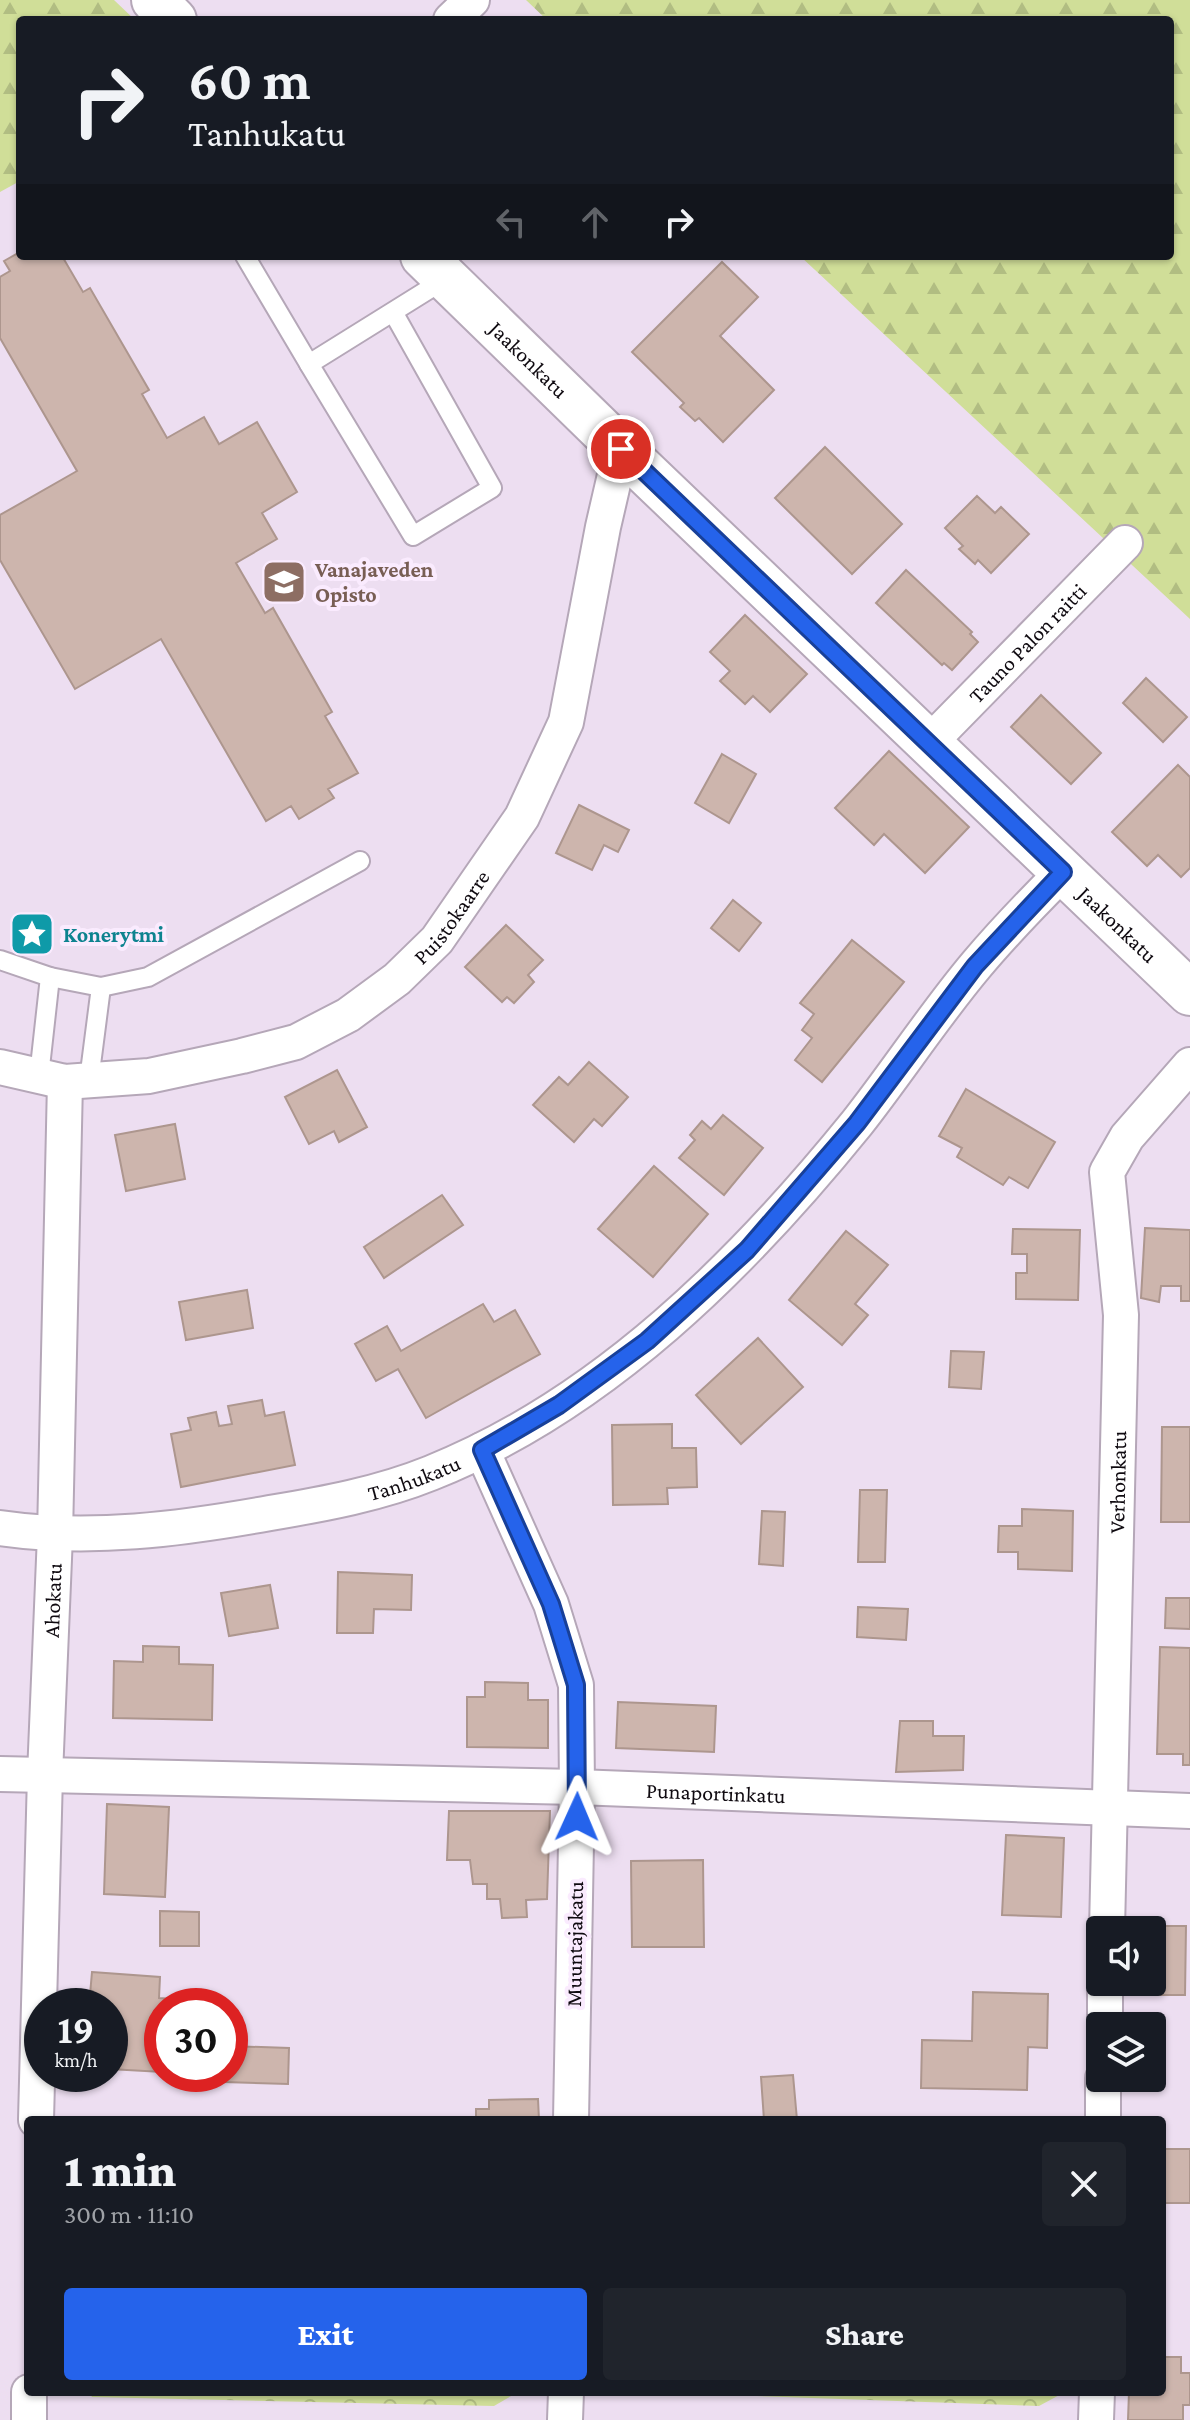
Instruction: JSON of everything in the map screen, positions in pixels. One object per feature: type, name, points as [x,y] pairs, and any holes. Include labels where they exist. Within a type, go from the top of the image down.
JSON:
[{"type":"street","points":[[154,0],[170,16]]},
{"type":"street","points":[[455,16],[472,0]]},
{"type":"street","name":"Jaakonkatu","points":[[435,267],[1190,993]]},
{"type":"street","name":"Puistokaarre","points":[[0,1067],[64,1080],[149,1076],[296,1042],[360,1006],[397,979],[437,940],[522,817],[566,722],[621,449]]},
{"type":"street","name":"Tauno Palon raitti","points":[[929,743],[1125,543]]},
{"type":"street","name":"Tanhukatu","points":[[0,1528],[55,1535],[112,1533],[236,1519],[342,1501],[428,1474],[482,1450],[559,1405],[647,1341],[747,1250],[857,1123],[975,966],[1063,872]]},
{"type":"street","name":"Verhonkatu","points":[[1107,1916],[1121,1315],[1107,1172],[1127,1137],[1190,1065]]},
{"type":"street","name":"Ahokatu","points":[[36,2116],[55,1535],[64,1080]]},
{"type":"street","name":"Muuntajakatu","points":[[482,1450],[551,1604],[576,1685],[571,2116]]},
{"type":"street","name":"Punaportinkatu","points":[[0,1774],[577,1787],[1190,1811]]},
{"type":"street","points":[[1103,2092],[1103,2116]]},
{"type":"street","points":[[29,2396],[29,2420]]},
{"type":"street","points":[[565,2420],[566,2396]]},
{"type":"street","points":[[1096,2420],[1097,2396]]},
{"type":"lane","points":[[247,260],[413,536],[492,488],[393,312]]},
{"type":"lane","points":[[309,364],[393,312],[435,267]]},
{"type":"lane","points":[[0,960],[50,977],[101,987],[148,977],[360,861]]},
{"type":"lane","points":[[50,977],[64,1080]]},
{"type":"lane","points":[[64,1080],[101,987]]},
{"type":"green space","points":[[0,0],[114,0],[131,16],[16,16],[16,183],[0,192]]},
{"type":"green space","points":[[526,0],[1190,0],[1190,619],[804,260],[1174,260],[1174,16],[543,16]]},
{"type":"green space","points":[[91,2396],[511,2396],[494,2406]]},
{"type":"green space","points":[[754,2396],[1058,2396],[1039,2406]]},
{"type":"building","points":[[16,254],[16,260],[64,260],[83,292],[90,288],[149,390],[142,394],[167,438],[204,417],[219,444],[257,422],[297,492],[262,513],[277,539],[236,563],[265,613],[273,608],[332,712],[325,716],[358,773],[328,789],[334,798],[299,819],[291,806],[266,821],[161,639],[75,689],[0,560],[0,515],[77,471],[0,338],[0,277],[10,271],[4,261]]},
{"type":"building","points":[[722,262],[758,297],[720,336],[774,390],[723,442],[699,418],[695,421],[680,407],[684,403],[632,352]]},
{"type":"building","points":[[825,447],[902,524],[852,574],[775,498]]},
{"type":"building","points":[[977,496],[995,513],[1001,507],[1029,534],[991,573],[978,560],[975,564],[959,549],[963,546],[945,528]]},
{"type":"building","points":[[906,570],[972,632],[970,634],[978,642],[952,670],[944,663],[942,665],[876,603]]},
{"type":"building","points":[[745,615],[807,674],[770,712],[753,696],[745,704],[720,681],[730,671],[710,652]]},
{"type":"building","points":[[1146,678],[1187,717],[1163,742],[1123,703]]},
{"type":"building","points":[[1041,695],[1101,753],[1071,784],[1011,727]]},
{"type":"building","points":[[889,751],[969,827],[925,873],[884,834],[874,845],[835,808]]},
{"type":"building","points":[[722,754],[756,774],[729,823],[695,803]]},
{"type":"building","points":[[1178,765],[1190,777],[1190,868],[1181,877],[1158,855],[1147,866],[1112,832]]},
{"type":"building","points":[[579,805],[629,830],[618,852],[604,845],[592,870],[556,853]]},
{"type":"building","points":[[733,900],[761,923],[739,951],[711,928]]},
{"type":"building","points":[[506,925],[543,960],[528,975],[534,982],[514,1003],[507,997],[502,1002],[465,967]]},
{"type":"building","points":[[852,940],[904,982],[822,1082],[795,1060],[812,1038],[802,1030],[814,1014],[800,1003]]},
{"type":"building","points":[[589,1062],[628,1097],[602,1126],[594,1119],[574,1142],[533,1105],[559,1077],[568,1085]]},
{"type":"building","points":[[337,1070],[367,1127],[339,1142],[334,1131],[309,1144],[285,1097]]},
{"type":"building","points":[[966,1089],[1055,1142],[1028,1188],[1009,1177],[1003,1185],[957,1157],[962,1148],[939,1136]]},
{"type":"building","points":[[723,1115],[763,1148],[724,1195],[679,1158],[695,1140],[690,1135],[702,1121],[711,1129]]},
{"type":"building","points":[[175,1124],[185,1179],[126,1191],[115,1135]]},
{"type":"building","points":[[654,1166],[708,1214],[653,1277],[598,1229]]},
{"type":"building","points":[[442,1195],[463,1225],[384,1278],[364,1247]]},
{"type":"building","points":[[1145,1228],[1190,1230],[1190,1301],[1181,1301],[1181,1286],[1161,1286],[1159,1302],[1141,1298]]},
{"type":"building","points":[[1013,1229],[1080,1230],[1078,1300],[1016,1299],[1016,1273],[1027,1273],[1027,1254],[1012,1254]]},
{"type":"building","points":[[846,1231],[888,1265],[855,1304],[868,1315],[842,1345],[789,1300]]},
{"type":"building","points":[[247,1290],[253,1328],[186,1340],[179,1302]]},
{"type":"building","points":[[483,1304],[494,1322],[515,1310],[540,1354],[426,1418],[398,1369],[376,1381],[355,1344],[387,1326],[401,1351]]},
{"type":"building","points":[[758,1338],[803,1387],[741,1444],[696,1395]]},
{"type":"building","points":[[951,1351],[984,1352],[981,1389],[949,1387]]},
{"type":"building","points":[[262,1400],[265,1416],[284,1412],[295,1465],[181,1487],[171,1434],[191,1430],[188,1418],[216,1412],[219,1426],[232,1424],[228,1406]]},
{"type":"building","points":[[672,1424],[672,1448],[696,1448],[697,1487],[667,1488],[668,1504],[613,1505],[612,1425]]},
{"type":"building","points":[[1162,1427],[1190,1427],[1190,1522],[1161,1522]]},
{"type":"building","points":[[860,1490],[887,1490],[885,1562],[858,1562]]},
{"type":"building","points":[[1022,1509],[1073,1511],[1072,1571],[1018,1569],[1018,1552],[998,1552],[999,1526],[1022,1526]]},
{"type":"building","points":[[762,1511],[785,1512],[783,1566],[759,1564]]},
{"type":"building","points":[[338,1572],[412,1575],[411,1610],[374,1609],[373,1633],[337,1633]]},
{"type":"building","points":[[270,1585],[278,1628],[229,1636],[221,1593]]},
{"type":"building","points":[[1166,1598],[1190,1598],[1190,1629],[1165,1628]]},
{"type":"building","points":[[858,1607],[908,1609],[906,1640],[857,1637]]},
{"type":"building","points":[[143,1646],[179,1647],[179,1664],[213,1665],[212,1720],[113,1718],[114,1661],[143,1662]]},
{"type":"building","points":[[1160,1647],[1190,1648],[1190,1765],[1183,1765],[1183,1754],[1157,1754]]},
{"type":"building","points":[[485,1682],[528,1683],[528,1700],[548,1700],[548,1748],[467,1747],[467,1697],[485,1697]]},
{"type":"building","points":[[618,1702],[716,1706],[714,1752],[616,1748]]},
{"type":"building","points":[[900,1721],[933,1721],[933,1736],[964,1736],[963,1770],[896,1772]]},
{"type":"building","points":[[107,1804],[169,1807],[165,1897],[104,1894]]},
{"type":"building","points":[[449,1811],[550,1811],[547,1899],[526,1900],[527,1917],[502,1918],[500,1899],[487,1899],[487,1884],[473,1884],[470,1860],[447,1860]]},
{"type":"building","points":[[1006,1835],[1064,1838],[1061,1917],[1002,1915]]},
{"type":"building","points":[[703,1860],[704,1947],[632,1947],[631,1861]]},
{"type":"building","points":[[160,1911],[199,1912],[199,1946],[160,1946]]},
{"type":"building","points":[[1166,1926],[1186,1926],[1185,1995],[1166,1995]]},
{"type":"building","points":[[92,1972],[160,1977],[159,1988],[144,1988],[144,2071],[128,2070],[128,1988],[91,1988]]},
{"type":"building","points":[[973,1992],[1048,1994],[1047,2048],[1028,2047],[1027,2090],[921,2088],[922,2040],[972,2041]]},
{"type":"building","points":[[248,2047],[289,2048],[288,2084],[248,2083]]},
{"type":"building","points":[[793,2075],[797,2116],[764,2116],[761,2077]]},
{"type":"building","points":[[538,2099],[539,2116],[476,2116],[476,2109],[489,2109],[489,2100]]},
{"type":"building","points":[[1166,2149],[1190,2149],[1190,2203],[1166,2203]]},
{"type":"building","points":[[1166,2357],[1181,2357],[1181,2373],[1190,2373],[1190,2405],[1183,2405],[1183,2420],[1128,2420],[1129,2396],[1166,2396]]},
{"type":"place","name":"Vanajaveden Opisto","points":[[284,582]]},
{"type":"place","name":"Konerytmi","points":[[32,934]]},
{"type":"route","points":[[577,1817],[576,1685],[551,1604],[482,1450],[559,1405],[647,1341],[747,1250],[857,1123],[975,966],[1063,872],[621,449]]}]
